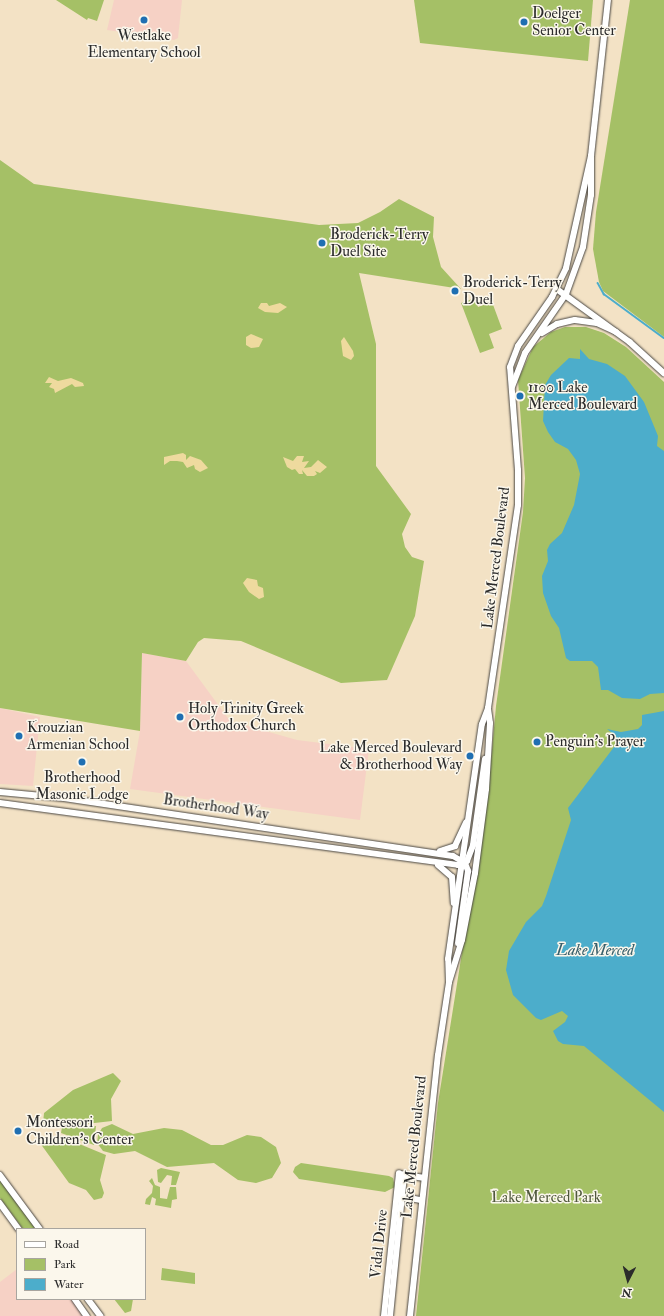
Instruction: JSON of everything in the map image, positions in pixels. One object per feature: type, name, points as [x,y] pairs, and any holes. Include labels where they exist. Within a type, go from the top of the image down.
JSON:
[{"type":"main road","name":"Lake Merced Boulevard","points":[[512,387],[521,360],[566,294],[578,263],[586,236],[591,190],[591,156],[608,0]]},
{"type":"main road","name":"Lake Merced Boulevard","points":[[449,982],[448,959],[464,863],[482,724],[488,708],[518,499],[512,387],[509,372],[513,356],[557,289],[573,246],[583,183],[591,156]]},
{"type":"main road","points":[[535,339],[554,325],[575,320],[597,323],[616,332]]},
{"type":"main road","name":"Lake Merced Boulevard","points":[[410,1316],[431,1104],[449,982],[459,950],[480,836],[488,779],[490,723],[488,708]]},
{"type":"main road","points":[[464,863],[474,842],[490,723]]},
{"type":"main road","name":"Brotherhood Way","points":[[0,792],[58,798],[428,851]]},
{"type":"main road","name":"Brotherhood Way","points":[[0,803],[93,814],[426,862]]},
{"type":"main road","points":[[428,851],[444,851],[455,846],[470,811]]},
{"type":"main road","points":[[428,851],[449,854],[464,863],[468,873],[459,950]]},
{"type":"main road","points":[[426,862],[464,863]]},
{"type":"main road","points":[[426,862],[445,869],[453,880],[453,929]]},
{"type":"street","points":[[557,289],[566,294],[616,332],[664,373]]},
{"type":"street","name":"Vidal Drive","points":[[390,1316],[401,1174],[423,1178]]},
{"type":"street","points":[[0,1175],[39,1228]]},
{"type":"street","points":[[399,1196],[421,1200]]},
{"type":"street","name":"Vidal Drive","points":[[384,1316],[399,1196]]},
{"type":"street","points":[[0,1203],[18,1228]]},
{"type":"street","points":[[76,1300],[87,1316]]},
{"type":"street","points":[[89,1300],[101,1316]]},
{"type":"shaded area","name":"Westlake Elementary School","points":[[114,0],[182,0],[178,38],[174,40],[107,30]]},
{"type":"shaded area","points":[[142,653],[186,661],[230,721],[297,740],[369,749],[360,820],[130,789],[140,731]]},
{"type":"shaded area","name":"Krouzian Armenian School","points":[[0,708],[40,717],[33,786],[0,784]]},
{"type":"shaded area","points":[[16,1270],[16,1300],[74,1300],[86,1316],[0,1316],[0,1282]]},
{"type":"green space","points":[[56,0],[104,0],[97,21],[88,18],[87,20]]},
{"type":"green space","points":[[414,0],[593,0],[588,61],[420,43]]},
{"type":"green space","points":[[630,0],[664,0],[664,337],[603,291],[599,282],[593,249],[596,212]]},
{"type":"green space","points":[[0,160],[34,184],[319,225],[358,223],[380,212],[399,199],[434,217],[433,237],[441,267],[461,289],[359,273],[376,344],[376,466],[411,514],[402,534],[405,547],[412,557],[424,561],[415,616],[387,680],[341,683],[241,641],[204,638],[198,642],[186,661],[142,653],[140,731],[0,708]]},
{"type":"green space","points":[[475,298],[478,307],[492,302],[502,329],[489,334],[494,348],[480,353],[461,303]]},
{"type":"green space","name":"Lake Merced Park","points":[[565,327],[586,327],[604,333],[626,347],[664,382],[664,1316],[416,1316],[438,1103],[489,783],[496,706],[523,512],[525,478],[518,380],[533,347],[551,332]]},
{"type":"green space","points":[[113,1073],[121,1081],[111,1099],[112,1121],[68,1126],[43,1123],[44,1113],[73,1090]]},
{"type":"green space","points":[[112,1124],[133,1134],[164,1128],[182,1130],[211,1145],[223,1145],[247,1135],[261,1137],[276,1147],[281,1163],[272,1178],[256,1183],[238,1180],[214,1163],[167,1167],[135,1151],[114,1154],[103,1151],[97,1143],[98,1135],[102,1128]]},
{"type":"green space","points":[[96,1126],[94,1145],[61,1133],[62,1127]]},
{"type":"green space","points":[[60,1136],[106,1155],[100,1180],[104,1193],[102,1198],[94,1200],[86,1190],[69,1183],[40,1143],[55,1145]]},
{"type":"green space","points":[[301,1163],[389,1176],[393,1178],[395,1187],[385,1192],[299,1179],[293,1172],[295,1167]]},
{"type":"green space","points":[[161,1168],[180,1172],[176,1185],[171,1185],[172,1176],[167,1175],[161,1183],[158,1182],[157,1170]]},
{"type":"green space","points":[[152,1178],[155,1185],[160,1187],[160,1198],[167,1199],[170,1187],[176,1187],[177,1199],[172,1200],[171,1208],[155,1205],[156,1199],[152,1197],[150,1205],[145,1204],[146,1199],[152,1193],[153,1186],[149,1181]]},
{"type":"green space","points":[[0,1179],[36,1228],[22,1228],[0,1198]]},
{"type":"green space","points":[[162,1268],[195,1273],[195,1284],[161,1280]]},
{"type":"green space","points":[[115,1300],[133,1300],[131,1311],[125,1313]]},
{"type":"sand","points":[[261,303],[267,303],[269,306],[280,303],[287,307],[278,313],[265,312],[258,308]]},
{"type":"sand","points":[[251,334],[263,339],[259,347],[251,348],[246,345],[246,337]]},
{"type":"sand","points":[[344,337],[353,351],[354,356],[351,360],[343,356],[341,341]]},
{"type":"sand","points":[[49,377],[58,381],[71,378],[83,383],[84,386],[75,387],[72,384],[55,393],[54,389],[49,387],[52,383],[45,383]]},
{"type":"sand","points":[[183,453],[186,455],[186,460],[190,456],[201,460],[208,468],[200,472],[195,469],[194,465],[187,468],[183,462],[177,461],[170,461],[164,465],[164,457]]},
{"type":"sand","points":[[297,456],[304,456],[302,462],[309,461],[304,468],[311,467],[318,460],[327,467],[320,473],[315,471],[317,474],[314,476],[307,476],[302,470],[303,474],[299,474],[295,469],[292,470],[287,467],[283,457],[293,461]]},
{"type":"sand","points":[[247,578],[257,580],[258,586],[263,588],[264,597],[259,599],[249,592],[243,583]]},
{"type":"water","points":[[580,349],[589,359],[607,364],[625,376],[644,402],[658,436],[657,446],[664,451],[664,693],[650,694],[640,699],[622,698],[608,690],[601,690],[598,667],[592,661],[570,661],[566,658],[559,628],[551,616],[543,593],[542,576],[548,561],[547,550],[550,544],[562,533],[574,505],[580,474],[576,460],[568,449],[555,442],[543,421],[545,385],[551,375],[569,358],[580,359]]},
{"type":"water","name":"Lake Merced","points":[[664,711],[664,1112],[584,1046],[563,1044],[558,1041],[553,1031],[565,1022],[568,1016],[562,1011],[541,1020],[536,1018],[513,995],[506,970],[509,951],[526,922],[542,906],[546,896],[571,820],[568,808],[617,743],[616,736],[607,729],[621,732],[638,729],[642,725],[642,715]]},
{"type":"waterway","points":[[598,283],[604,294],[664,338]]},
{"type":"place","name":"Westlake Elementary School","points":[[144,20]]},
{"type":"place","name":"Doelger Senior Center","points":[[524,22]]},
{"type":"place","name":"Broderick-Terry Duel Site","points":[[322,243]]},
{"type":"place","name":"Broderick-Terry Duel","points":[[455,291]]},
{"type":"place","name":"1100 Lake Merced Boulevard","points":[[520,396]]},
{"type":"place","name":"Holy Trinity Greek Orthodox Church","points":[[180,717]]},
{"type":"place","name":"Krouzian Armenian School","points":[[19,736]]},
{"type":"place","name":"Penguin’s Prayer","points":[[537,742]]},
{"type":"place","name":"Lake Merced Boulevard & Brotherhood Way","points":[[470,756]]},
{"type":"place","name":"Brotherhood Masonic Lodge","points":[[82,762]]},
{"type":"place","name":"Montessori Children’s Center","points":[[18,1131]]}]
